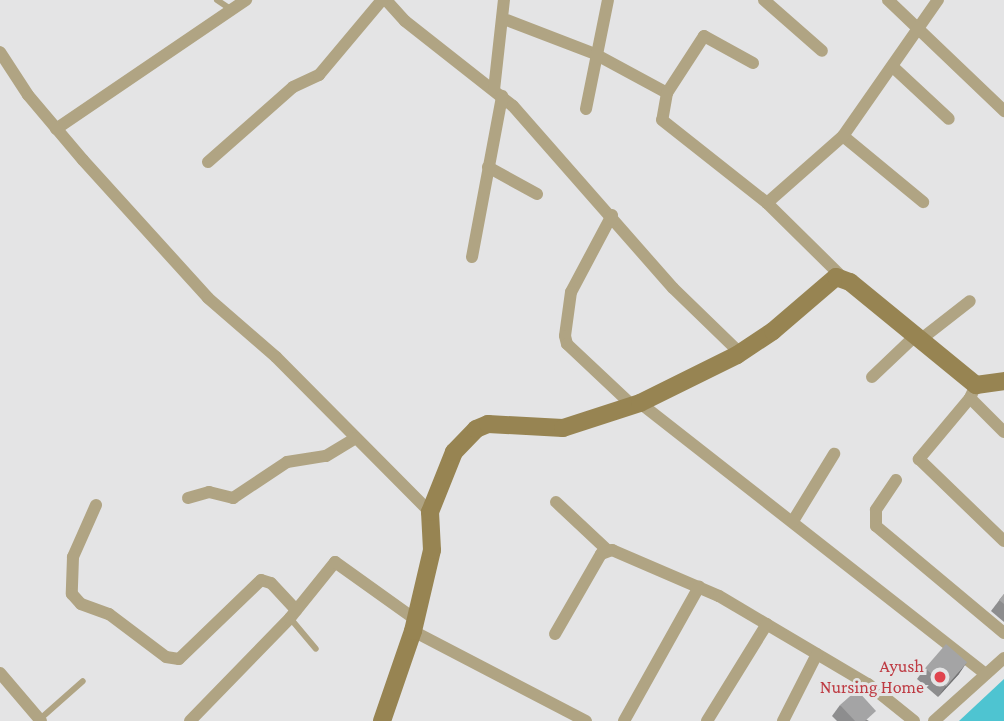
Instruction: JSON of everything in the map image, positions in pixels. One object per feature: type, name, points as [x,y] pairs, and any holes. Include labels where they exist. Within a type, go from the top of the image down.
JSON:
[{"type":"street","points":[[56,128],[246,0]]},
{"type":"street","points":[[208,162],[293,87],[319,75],[384,0],[405,21],[498,93],[612,215],[673,288],[740,353]]},
{"type":"street","points":[[472,257],[498,93],[504,0]]},
{"type":"street","points":[[586,109],[608,0]]},
{"type":"street","points":[[764,0],[822,51]]},
{"type":"street","points":[[888,0],[1004,111]]},
{"type":"street","points":[[767,203],[843,135],[893,68],[938,0]]},
{"type":"street","points":[[504,19],[595,54],[667,93]]},
{"type":"street","points":[[753,63],[704,36],[667,93],[662,120],[767,203],[842,277],[917,338],[973,392],[1004,432]]},
{"type":"street","points":[[0,52],[56,128],[208,298],[276,357],[430,512]]},
{"type":"street","points":[[893,68],[949,119]]},
{"type":"street","points":[[843,135],[923,202]]},
{"type":"street","points":[[488,167],[537,194]]},
{"type":"street","points":[[612,215],[571,292],[565,336],[567,344],[636,405],[758,499],[793,521],[986,674]]},
{"type":"street","points":[[383,721],[415,625],[432,550],[430,512],[454,452],[476,429],[488,424],[563,428],[636,405],[740,353],[773,331],[832,278],[842,277]]},
{"type":"street","points":[[872,377],[917,338],[970,302]]},
{"type":"street","points":[[1004,381],[973,392],[919,459],[1004,541]]},
{"type":"street","points":[[188,498],[209,492],[233,498],[287,462],[326,456],[356,439]]},
{"type":"street","points":[[793,521],[834,454]]},
{"type":"street","points":[[896,480],[876,510],[876,526],[1004,633]]},
{"type":"street","points":[[556,502],[606,549],[699,587],[767,624],[868,684],[914,721]]},
{"type":"street","points":[[96,505],[73,557],[72,594],[81,604],[109,614],[166,657],[179,659],[261,580],[271,583],[293,614]]},
{"type":"street","points":[[555,634],[606,549]]},
{"type":"street","points":[[190,721],[293,614],[335,562],[415,625],[586,721]]},
{"type":"street","points":[[624,721],[699,587]]},
{"type":"street","points":[[707,721],[767,624]]},
{"type":"street","points":[[783,721],[817,654]]},
{"type":"street","points":[[934,721],[1004,658]]},
{"type":"street","points":[[0,673],[40,720]]},
{"type":"lane","points":[[217,0],[232,10]]},
{"type":"lane","points":[[293,614],[317,649]]},
{"type":"lane","points":[[40,720],[83,681]]},
{"type":"water","points":[[1004,679],[1004,721],[959,721]]},
{"type":"building","points":[[946,644],[967,662],[946,687],[925,668]]},
{"type":"building","points":[[857,690],[876,711],[865,721],[855,721],[840,705]]},
{"type":"place","name":"Ayush Nursing Home","points":[[940,677]]}]
